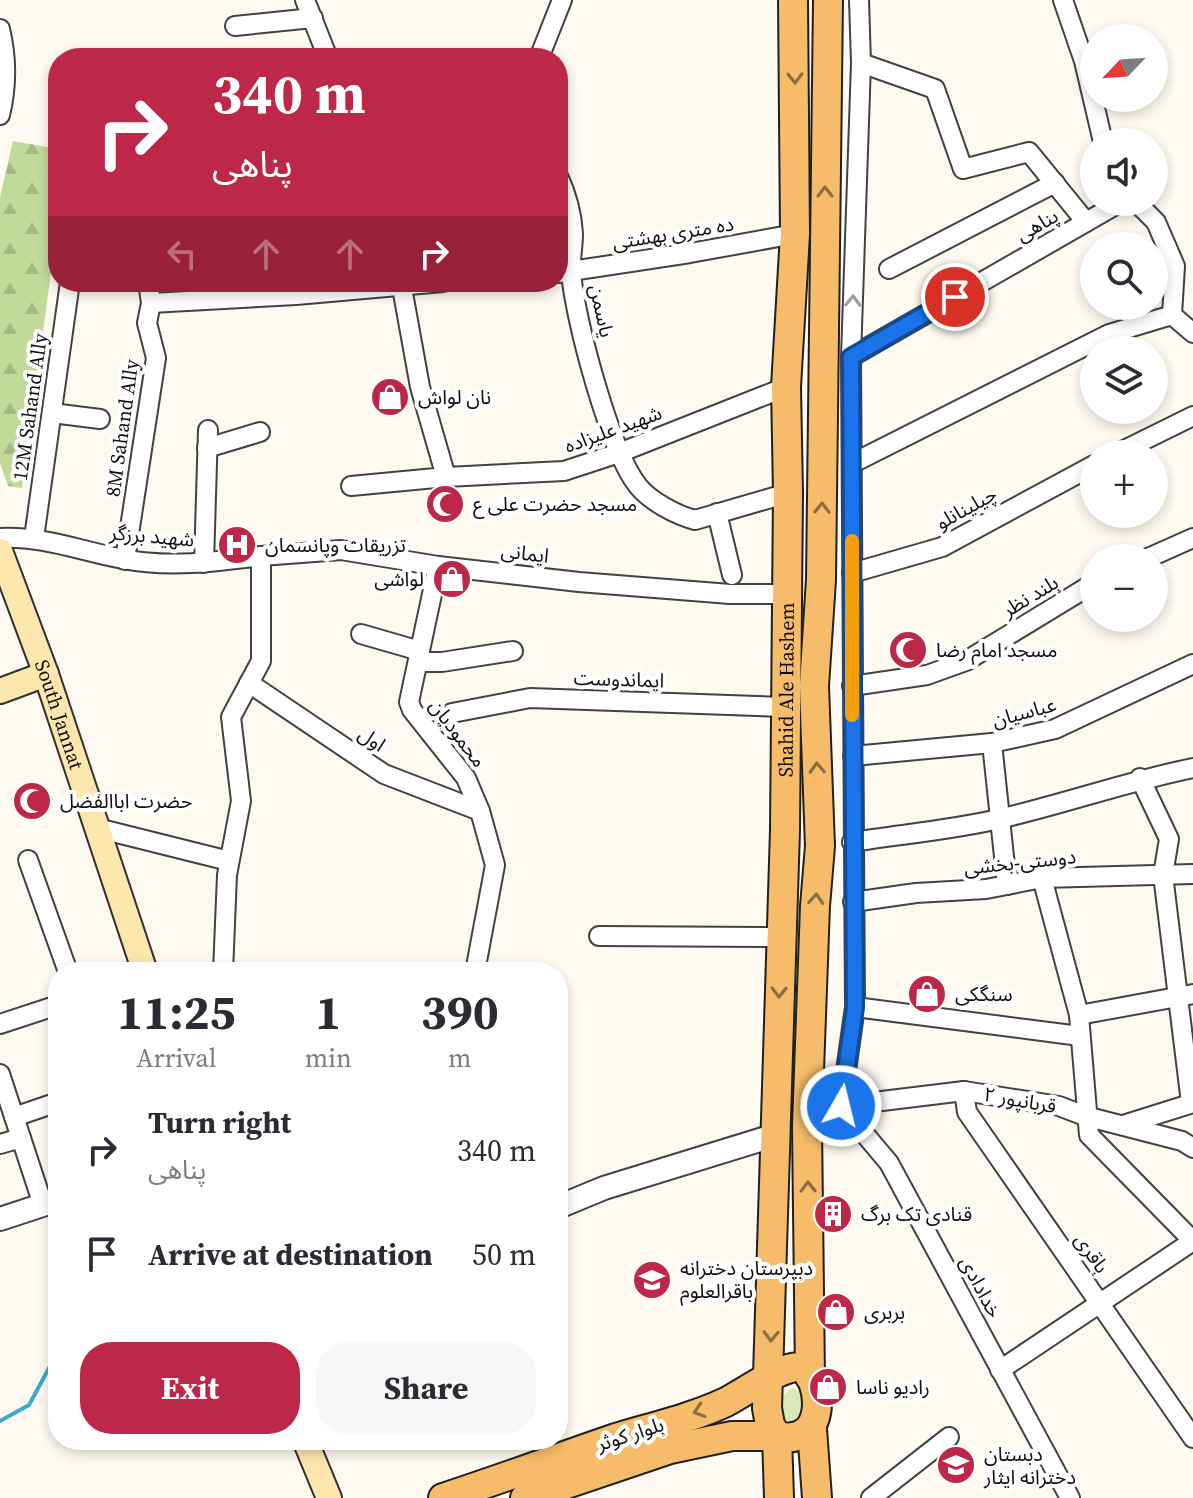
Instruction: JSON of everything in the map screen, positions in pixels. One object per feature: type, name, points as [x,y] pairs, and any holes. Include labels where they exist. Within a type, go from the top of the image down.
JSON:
[{"type":"main road","name":"Shahid Ale Hashem","points":[[769,1379],[785,830],[786,387],[795,234],[793,0]]},
{"type":"main road","name":"Shahid Ale Hashem","points":[[810,1377],[807,1126],[820,846],[814,686],[821,580],[828,0]]},
{"type":"main road","name":"South Jannat","points":[[0,551],[46,674],[142,962]]},
{"type":"main road","points":[[0,691],[46,674]]},
{"type":"main road","points":[[779,1498],[777,1436],[770,1425],[767,1408],[769,1379],[779,1370],[793,1366],[803,1369],[810,1377],[816,1394],[816,1416],[812,1429],[817,1498]]},
{"type":"main road","name":"بلوار کوثر","points":[[525,1498],[598,1458],[724,1403],[769,1379]]},
{"type":"main road","points":[[777,1436],[799,1437],[812,1429]]},
{"type":"main road","name":"بلوار کوثر","points":[[443,1498],[598,1458],[670,1449],[732,1436],[777,1436]]},
{"type":"main road","points":[[304,1450],[310,1498]]},
{"type":"main road","points":[[307,1450],[329,1498]]},
{"type":"street","points":[[305,0],[324,48]]},
{"type":"street","points":[[543,48],[562,0]]},
{"type":"street","points":[[807,1126],[841,1106],[855,1007],[851,357],[861,63],[859,0]]},
{"type":"street","points":[[1063,0],[1084,61],[1100,128]]},
{"type":"street","points":[[235,26],[313,18]]},
{"type":"street","points":[[0,29],[6,91],[0,115]]},
{"type":"street","points":[[861,63],[935,89],[963,169],[1029,152],[1086,222]]},
{"type":"street","points":[[889,269],[1055,183]]},
{"type":"street","name":"یاسمن","points":[[568,199],[573,235],[568,258]]},
{"type":"street","name":"پناهی","points":[[851,357],[1096,216]]},
{"type":"street","points":[[1150,216],[1156,222],[1175,266],[1172,315]]},
{"type":"street","name":"ده متری بهشتی","points":[[568,272],[795,234]]},
{"type":"street","name":"یاسمن","points":[[568,283],[619,453],[642,490],[683,517],[695,520],[788,493]]},
{"type":"street","name":"12M Sahand Ally","points":[[34,538],[69,292]]},
{"type":"street","points":[[149,292],[151,303],[325,292]]},
{"type":"street","points":[[403,292],[420,387],[446,477]]},
{"type":"street","name":"8M Sahand Ally","points":[[125,560],[156,358],[147,323],[151,303]]},
{"type":"street","points":[[853,463],[1109,334],[1172,315]]},
{"type":"street","points":[[1172,315],[1193,333]]},
{"type":"street","name":"شهید علیزاده","points":[[351,486],[564,471],[619,453],[786,387]]},
{"type":"street","points":[[52,413],[100,419]]},
{"type":"street","points":[[1144,440],[1193,416]]},
{"type":"street","points":[[204,563],[207,439],[260,432]]},
{"type":"street","name":"چیلینانلو","points":[[852,573],[942,547],[1080,473]]},
{"type":"street","points":[[717,513],[732,575]]},
{"type":"street","name":"شهید برزگر","points":[[0,538],[34,538],[125,560],[204,563],[261,556]]},
{"type":"street","points":[[1168,549],[1193,538]]},
{"type":"street","name":"ایمانی","points":[[261,556],[341,550],[438,566],[685,591],[787,594]]},
{"type":"street","points":[[224,962],[229,861],[241,801],[231,717],[261,661],[261,556]]},
{"type":"street","name":"محمودیان","points":[[438,566],[409,702],[466,778],[480,811],[495,865],[477,962]]},
{"type":"street","name":"بلند نظر","points":[[852,686],[927,675],[966,661],[1080,592]]},
{"type":"street","points":[[361,634],[419,657],[473,659],[513,651]]},
{"type":"street","name":"عباسیان","points":[[853,756],[992,743],[1055,729],[1193,664]]},
{"type":"street","name":"اول","points":[[249,683],[384,774],[480,811]]},
{"type":"street","name":"ایماندوست","points":[[452,713],[530,698],[785,707]]},
{"type":"street","points":[[992,743],[1007,885]]},
{"type":"street","points":[[852,842],[1000,819],[1085,797],[1140,778],[1193,768]]},
{"type":"street","points":[[1120,1125],[1192,1103],[1185,996],[1163,875],[1169,839],[1140,778]]},
{"type":"street","points":[[97,828],[229,861]]},
{"type":"street","points":[[28,860],[64,962]]},
{"type":"street","name":"دوستی-بخشی","points":[[853,902],[1007,885],[1042,878],[1193,874]]},
{"type":"street","points":[[1000,1370],[1193,1241],[1089,1135],[1085,1116],[1079,1015],[1042,878]]},
{"type":"street","points":[[599,936],[780,937]]},
{"type":"street","points":[[1079,1015],[1185,996]]},
{"type":"street","points":[[855,1007],[1080,1036]]},
{"type":"street","points":[[0,1024],[48,1008]]},
{"type":"street","points":[[0,1074],[21,1138],[48,1198]]},
{"type":"street","name":"قربانپور ۲","points":[[841,1106],[964,1091],[1059,1106],[1085,1116],[1182,1141],[1193,1148]]},
{"type":"street","name":"باقری","points":[[964,1091],[967,1112],[1193,1438]]},
{"type":"street","points":[[14,1117],[48,1105]]},
{"type":"street","name":"خدادادی","points":[[841,1106],[889,1163],[1070,1498]]},
{"type":"street","points":[[568,1203],[604,1188],[776,1135]]},
{"type":"street","points":[[0,1144],[21,1138]]},
{"type":"street","points":[[0,1219],[48,1203]]},
{"type":"street","points":[[871,1498],[949,1437]]},
{"type":"green space","points":[[13,141],[48,147],[48,292],[22,488],[8,486],[0,463],[0,197]]},
{"type":"green space","points":[[793,1388],[802,1396],[804,1403],[804,1416],[794,1423],[785,1420],[781,1406],[785,1393]]},
{"type":"waterway","points":[[0,1421],[29,1405],[48,1370]]},
{"type":"slow traffic","points":[[852,541],[852,715]]},
{"type":"place","name":"نان لواش","points":[[390,397]]},
{"type":"place","name":"مسجد حضرت علی ع","points":[[445,504]]},
{"type":"place","name":"تزریقات وپانسمان","points":[[237,545]]},
{"type":"place","name":"لواشی","points":[[452,579]]},
{"type":"place","name":"مسجد امام رضا","points":[[908,650]]},
{"type":"place","name":"حضرت اباالفضل","points":[[32,801]]},
{"type":"place","name":"سنگکی","points":[[927,994]]},
{"type":"place","name":"قنادی تک برگ","points":[[833,1214]]},
{"type":"place","name":"دبیرستان دخترانه باقرالعلوم","points":[[652,1280]]},
{"type":"place","name":"بربری","points":[[836,1312]]},
{"type":"place","name":"رادیو ناسا","points":[[828,1387]]},
{"type":"place","name":"دبستان دخترانه ایثار","points":[[956,1465]]},
{"type":"route","points":[[841,1106],[855,1007],[851,357],[955,297]]}]
